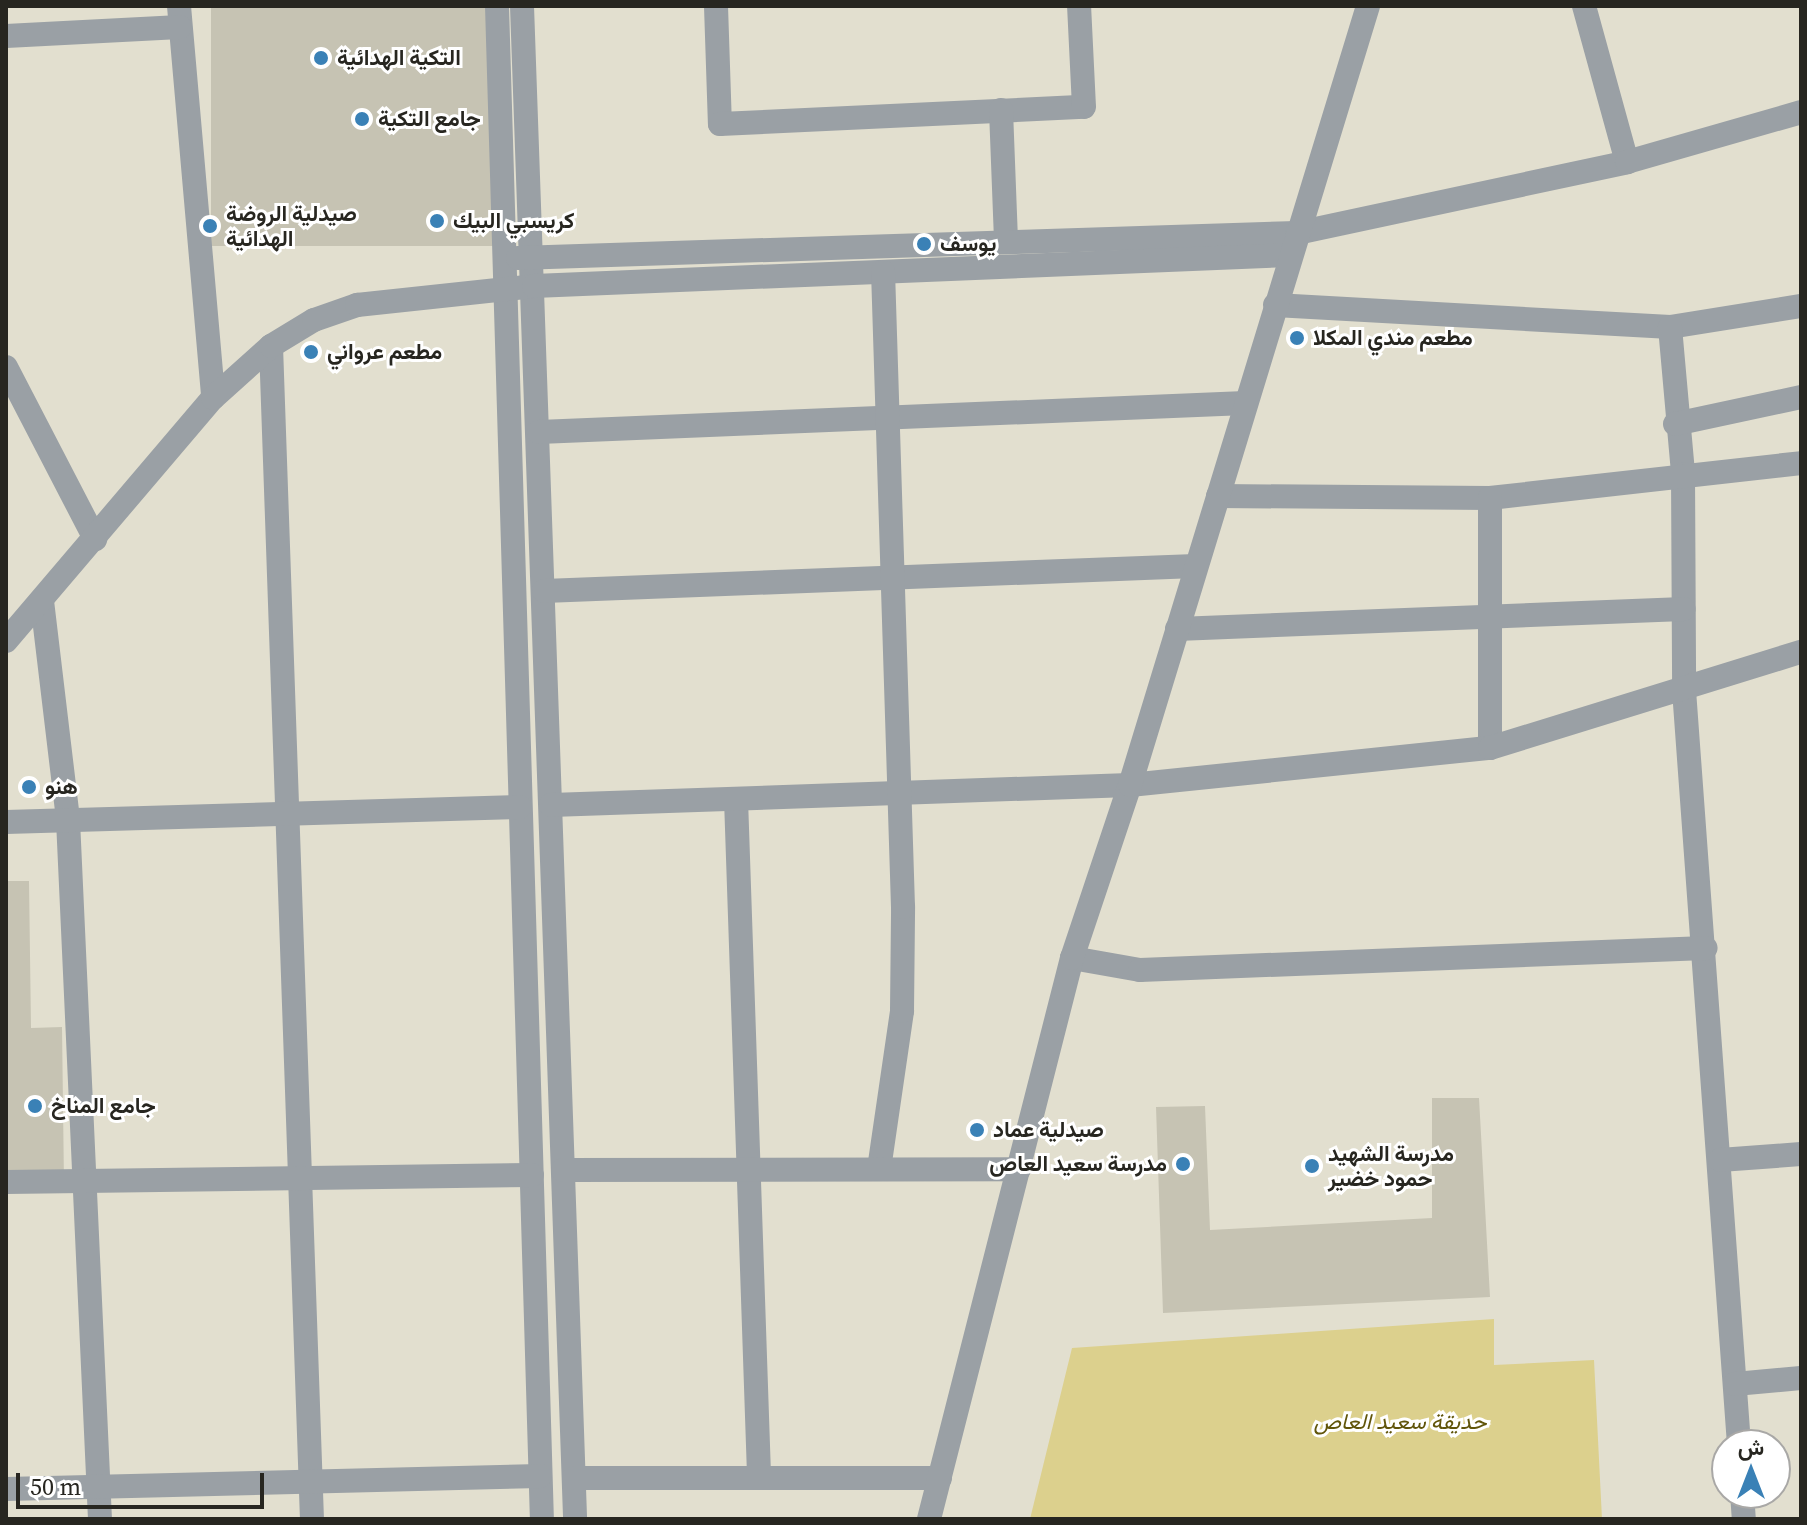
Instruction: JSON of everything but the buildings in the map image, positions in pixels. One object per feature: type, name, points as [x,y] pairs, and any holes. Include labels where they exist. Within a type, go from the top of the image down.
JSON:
[{"type":"street","points":[[497,6],[542,1519]]},
{"type":"street","points":[[522,6],[575,1519]]},
{"type":"street","points":[[716,6],[720,124],[1084,107],[1079,6]]},
{"type":"street","points":[[929,1519],[1072,958],[1130,785],[1368,6]]},
{"type":"street","points":[[1584,6],[1627,162]]},
{"type":"street","points":[[6,36],[179,16],[213,398]]},
{"type":"street","points":[[1001,110],[1006,242]]},
{"type":"street","points":[[6,641],[213,398],[271,346],[314,320],[357,305],[534,286],[883,272],[1293,244],[1627,162],[1801,112]]},
{"type":"street","points":[[503,259],[1006,242],[1293,244]]},
{"type":"street","points":[[879,1169],[902,1011],[903,793],[883,272]]},
{"type":"street","points":[[1275,305],[1670,327],[1801,306]]},
{"type":"street","points":[[1670,327],[1675,424],[1683,474],[1684,690],[1706,948],[1738,1429]]},
{"type":"street","points":[[271,346],[312,1519]]},
{"type":"street","points":[[6,367],[95,539]]},
{"type":"street","points":[[1675,424],[1801,397]]},
{"type":"street","points":[[539,432],[1245,403]]},
{"type":"street","points":[[1218,496],[1490,498],[1801,463]]},
{"type":"street","points":[[1490,498],[1493,619],[1490,748]]},
{"type":"street","points":[[544,591],[1196,566]]},
{"type":"street","points":[[42,601],[68,820],[100,1519]]},
{"type":"street","points":[[1177,629],[1493,619],[1684,609]]},
{"type":"street","points":[[551,805],[1130,785],[1490,748],[1801,652]]},
{"type":"street","points":[[736,799],[759,1475]]},
{"type":"street","points":[[6,822],[520,807]]},
{"type":"street","points":[[1072,958],[1140,970],[1706,948]]},
{"type":"street","points":[[1720,1160],[1801,1154]]},
{"type":"street","points":[[563,1170],[1019,1169]]},
{"type":"street","points":[[6,1182],[532,1175]]},
{"type":"street","points":[[1735,1384],[1801,1378]]},
{"type":"street","points":[[574,1478],[759,1475],[940,1478]]},
{"type":"street","points":[[6,1489],[540,1476]]},
{"type":"green space","name":"حديقة سعيد العاص","points":[[1494,1319],[1494,1365],[1594,1360],[1602,1519],[1030,1519],[1072,1348]]},
{"type":"place","name":"التكية الهدائية","points":[[321,58]]},
{"type":"place","name":"جامع التكية","points":[[362,119]]},
{"type":"place","name":"كريسبي البيك","points":[[437,221]]},
{"type":"place","name":"صيدلية الروضة الهدائية","points":[[210,226]]},
{"type":"place","name":"يوسف","points":[[924,244]]},
{"type":"place","name":"مطعم مندي المكلا","points":[[1297,338]]},
{"type":"place","name":"مطعم عرواني","points":[[311,352]]},
{"type":"place","name":"هنو","points":[[29,787]]},
{"type":"place","name":"جامع المناخ","points":[[35,1106]]},
{"type":"place","name":"صيدلية عماد","points":[[977,1130]]},
{"type":"place","name":"مدرسة سعيد العاص","points":[[1183,1164]]},
{"type":"place","name":"مدرسة الشهيد حمود خضير","points":[[1312,1166]]}]
